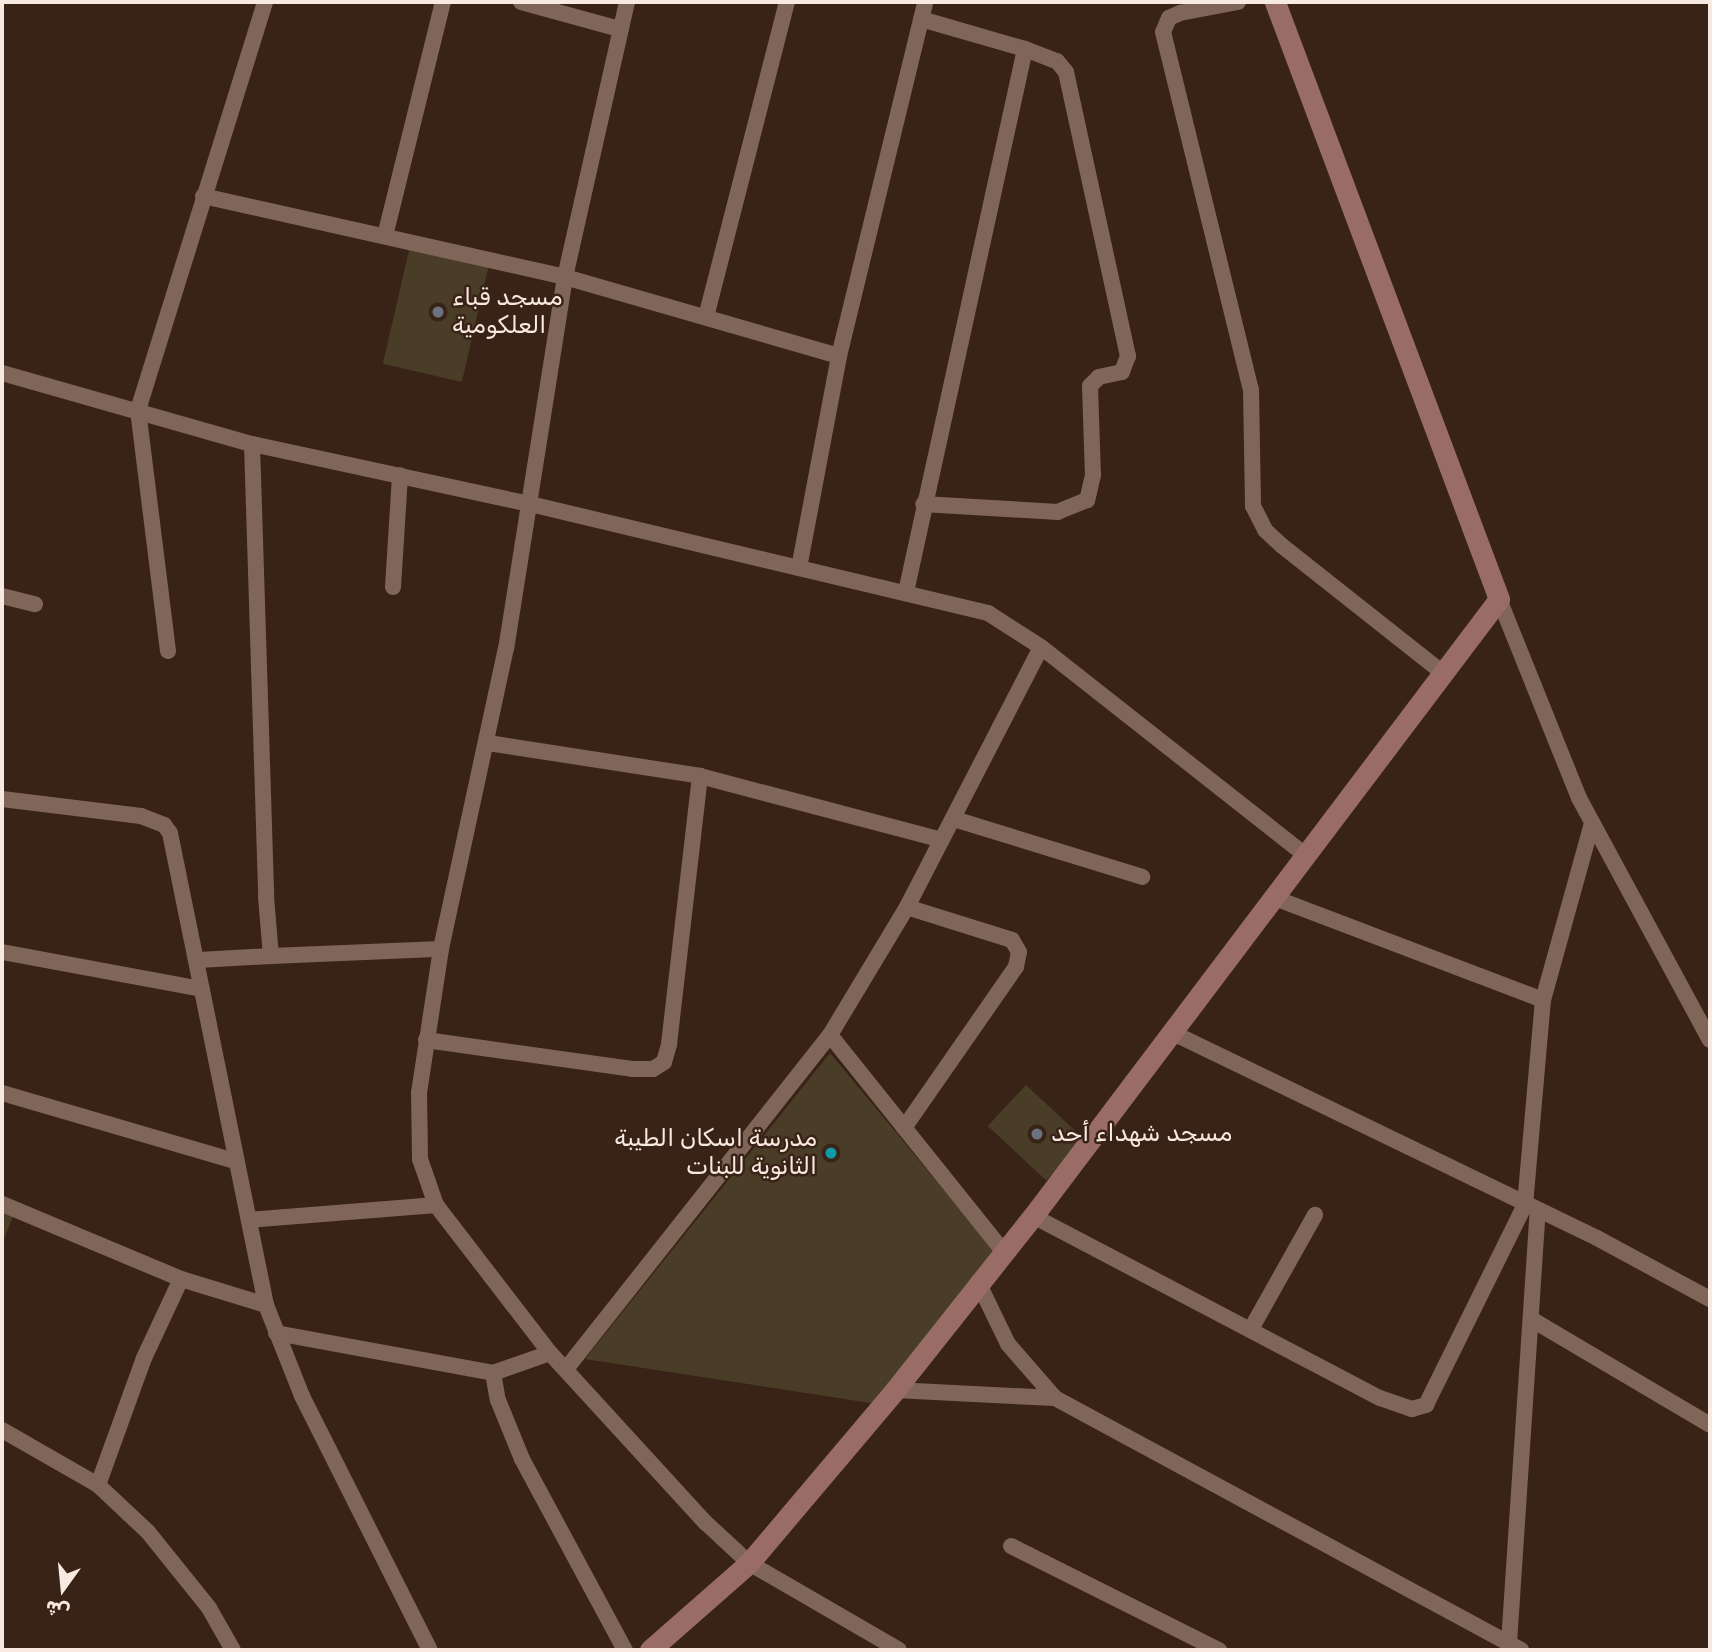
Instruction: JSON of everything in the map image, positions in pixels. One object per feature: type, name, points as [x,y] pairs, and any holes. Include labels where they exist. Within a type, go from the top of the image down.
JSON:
[{"type":"street","points":[[168,651],[138,410],[265,2]]},
{"type":"street","points":[[385,236],[443,2]]},
{"type":"street","points":[[521,2],[620,29]]},
{"type":"street","points":[[627,2],[565,277],[488,743],[441,949],[426,1040],[418,1139],[426,1182],[436,1205],[550,1353],[706,1523],[749,1563],[899,1650]]},
{"type":"street","points":[[706,317],[787,2]]},
{"type":"street","points":[[799,569],[839,356],[925,2]]},
{"type":"street","points":[[1238,2],[1180,13],[1168,18],[1163,32],[1251,389],[1253,506],[1265,530],[1281,545],[1443,673]]},
{"type":"street","points":[[1275,2],[1499,599],[1592,823],[1710,1040]]},
{"type":"street","points":[[921,19],[1057,61],[1068,81],[1128,362],[1122,372],[1099,377],[1090,386],[1092,489],[1078,506],[1058,512],[1006,512],[923,503]]},
{"type":"street","points":[[906,592],[923,503],[1025,49]]},
{"type":"street","points":[[203,196],[565,277],[839,356]]},
{"type":"street","points":[[2,373],[252,444],[526,503],[906,592],[988,614],[1041,647],[1303,853]]},
{"type":"street","points":[[252,444],[265,897],[271,956]]},
{"type":"street","points":[[393,587],[400,475]]},
{"type":"street","points":[[2,596],[35,604]]},
{"type":"street","points":[[650,1650],[749,1563],[895,1390],[1033,1216],[1303,853],[1499,599]]},
{"type":"street","points":[[566,1369],[830,1035],[906,907],[954,819],[1041,647]]},
{"type":"street","points":[[488,743],[699,776],[942,840]]},
{"type":"street","points":[[426,1040],[632,1069],[653,1069],[664,1062],[699,776]]},
{"type":"street","points":[[2,799],[141,816],[164,825],[174,842],[234,1161],[250,1220],[266,1305],[302,1396],[430,1650]]},
{"type":"street","points":[[954,819],[1142,877]]},
{"type":"street","points":[[978,1282],[1008,1344],[1055,1398],[1515,1647],[1531,1319],[1531,1208],[1543,1000],[1592,823]]},
{"type":"street","points":[[1272,897],[1543,1000]]},
{"type":"street","points":[[904,1128],[1016,967],[1019,953],[1012,940],[906,907]]},
{"type":"street","points":[[198,960],[441,949]]},
{"type":"street","points":[[2,952],[202,989]]},
{"type":"street","points":[[1171,1032],[1710,1299]]},
{"type":"street","points":[[830,1035],[1003,1251]]},
{"type":"street","points":[[2,1093],[234,1161]]},
{"type":"street","points":[[2,1204],[181,1279],[266,1305]]},
{"type":"street","points":[[250,1220],[436,1205]]},
{"type":"street","points":[[1033,1216],[1380,1398],[1419,1409],[1433,1395],[1531,1208]]},
{"type":"street","points":[[1251,1329],[1315,1215]]},
{"type":"street","points":[[98,1485],[144,1358],[181,1279]]},
{"type":"street","points":[[1531,1319],[1710,1425]]},
{"type":"street","points":[[276,1333],[493,1373],[550,1353]]},
{"type":"street","points":[[493,1373],[498,1400],[522,1460],[625,1650]]},
{"type":"street","points":[[895,1390],[1055,1398]]},
{"type":"street","points":[[2,1430],[98,1485],[182,1570],[233,1650]]},
{"type":"street","points":[[1011,1546],[1219,1650]]},
{"type":"building","name":"مسجد قباء العلكومية","points":[[411,242],[490,260],[462,382],[383,364]]},
{"type":"building","name":"مدرسة اسكان الطيبة الثانوية للبنات","points":[[830,1053],[996,1253],[877,1404],[585,1359]]},
{"type":"building","name":"مسجد شهداء أحد","points":[[1026,1085],[1085,1140],[1046,1181],[988,1126]]},
{"type":"building","points":[[2,1211],[13,1216],[2,1244]]},
{"type":"place","name":"مسجد قباء العلكومية","points":[[438,312]]},
{"type":"place","name":"مسجد شهداء أحد","points":[[1037,1134]]},
{"type":"place","name":"مدرسة اسكان الطيبة الثانوية للبنات","points":[[831,1153]]}]
